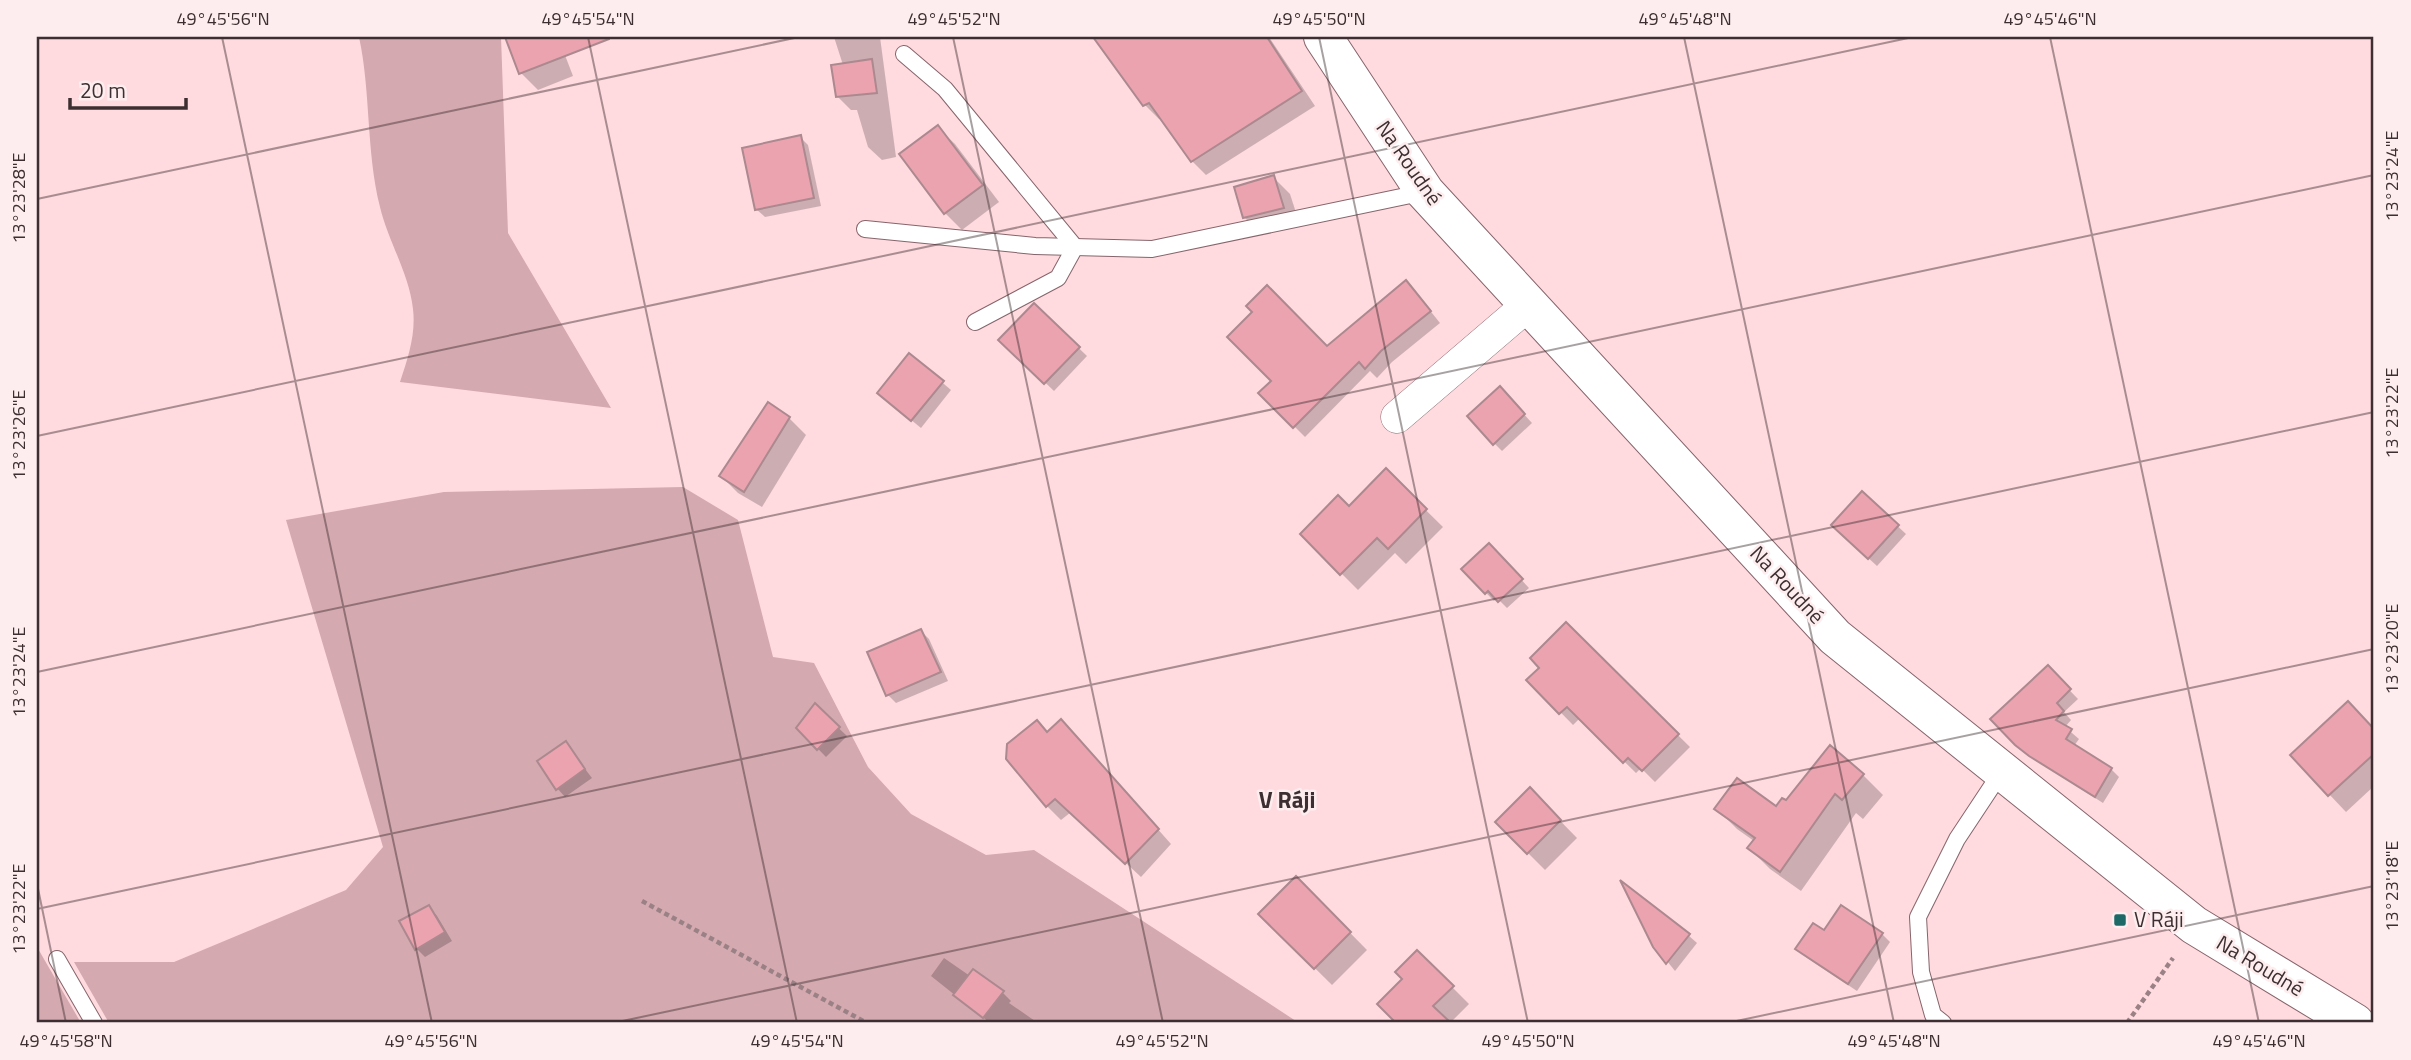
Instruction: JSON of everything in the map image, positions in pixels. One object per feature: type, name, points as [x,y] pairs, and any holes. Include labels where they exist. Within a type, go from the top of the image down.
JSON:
[{"type":"street","name":"Na Roudné","points":[[1323,37],[1425,192],[1835,636],[2194,925],[2355,1023]]},
{"type":"street","points":[[1397,417],[1529,304]]},
{"type":"lane","points":[[904,54],[945,89],[1075,247]]},
{"type":"lane","points":[[865,229],[1035,246],[1152,249],[1425,192]]},
{"type":"lane","points":[[975,323],[1058,278],[1075,247]]},
{"type":"lane","points":[[1943,1023],[1933,1015],[1921,972],[1918,917],[1957,839],[2002,771]]},
{"type":"lane","points":[[57,958],[94,1023]]},
{"type":"path","points":[[642,901],[867,1023]]},
{"type":"path","points":[[2127,1023],[2194,925]]},
{"type":"shaded area","points":[[359,37],[501,37],[508,233],[611,408],[400,382],[412,337],[413,309],[407,283],[380,207]]},
{"type":"shaded area","points":[[683,487],[738,520],[773,657],[814,663],[868,767],[911,814],[986,855],[1034,850],[1299,1023],[109,1023],[74,962],[174,962],[346,890],[383,847],[286,520],[444,492]]},
{"type":"shaded area","points":[[37,947],[81,1023],[37,1023]]},
{"type":"building","points":[[505,37],[609,37],[609,39],[519,74]]},
{"type":"building","points":[[1093,37],[1267,37],[1302,91],[1191,162],[1149,103],[1143,106]]},
{"type":"building","points":[[872,59],[877,93],[836,97],[831,65]]},
{"type":"building","points":[[938,125],[983,185],[944,214],[899,154]]},
{"type":"building","points":[[801,135],[814,198],[755,210],[742,148]]},
{"type":"building","points":[[1274,175],[1284,208],[1243,218],[1234,187]]},
{"type":"building","points":[[1406,280],[1431,311],[1381,351],[1365,369],[1359,362],[1293,428],[1258,393],[1271,381],[1227,337],[1252,312],[1246,306],[1267,285],[1327,346]]},
{"type":"building","points":[[1034,303],[1080,347],[1044,384],[998,340]]},
{"type":"building","points":[[909,353],[944,381],[911,421],[877,393]]},
{"type":"building","points":[[1500,386],[1525,414],[1493,445],[1467,416]]},
{"type":"building","points":[[768,402],[790,417],[744,492],[719,476]]},
{"type":"building","points":[[1386,468],[1427,509],[1388,549],[1377,538],[1340,575],[1300,534],[1338,495],[1349,506]]},
{"type":"building","points":[[1862,491],[1899,525],[1868,559],[1831,525]]},
{"type":"building","points":[[1489,543],[1523,579],[1498,602],[1488,591],[1485,594],[1461,569]]},
{"type":"building","points":[[1566,622],[1679,734],[1642,771],[1628,758],[1623,763],[1567,707],[1559,714],[1526,680],[1539,668],[1530,658]]},
{"type":"building","points":[[921,629],[941,672],[886,696],[867,652]]},
{"type":"building","points":[[2048,665],[2071,689],[2057,703],[2064,711],[2056,720],[2072,729],[2066,739],[2112,768],[2095,797],[2029,756],[1990,719]]},
{"type":"building","points":[[2348,701],[2374,729],[2374,754],[2328,796],[2290,755]]},
{"type":"building","points":[[815,703],[840,727],[817,750],[796,728]]},
{"type":"building","points":[[1061,719],[1159,829],[1125,864],[1055,799],[1046,807],[1006,759],[1007,744],[1037,720],[1047,732]]},
{"type":"building","points":[[566,741],[585,769],[556,790],[537,761]]},
{"type":"building","points":[[1830,745],[1864,774],[1842,800],[1835,794],[1780,872],[1747,848],[1755,838],[1714,809],[1737,778],[1776,806],[1782,798],[1786,800]]},
{"type":"building","points":[[1530,787],[1561,820],[1527,854],[1495,822]]},
{"type":"building","points":[[1296,876],[1351,932],[1314,969],[1258,914]]},
{"type":"building","points":[[1620,880],[1690,934],[1666,964],[1653,947]]},
{"type":"building","points":[[429,905],[445,932],[415,950],[399,921]]},
{"type":"building","points":[[1841,905],[1883,933],[1848,984],[1795,949],[1813,923],[1824,930]]},
{"type":"building","points":[[1417,950],[1454,986],[1433,1006],[1451,1023],[1396,1023],[1377,1004],[1402,979],[1395,972]]},
{"type":"building","points":[[973,969],[1004,991],[983,1018],[953,995]]},
{"type":"place","name":"V Ráji","points":[[2120,920]]},
{"type":"district","name":"V Ráji","points":[[1287,800]]}]
